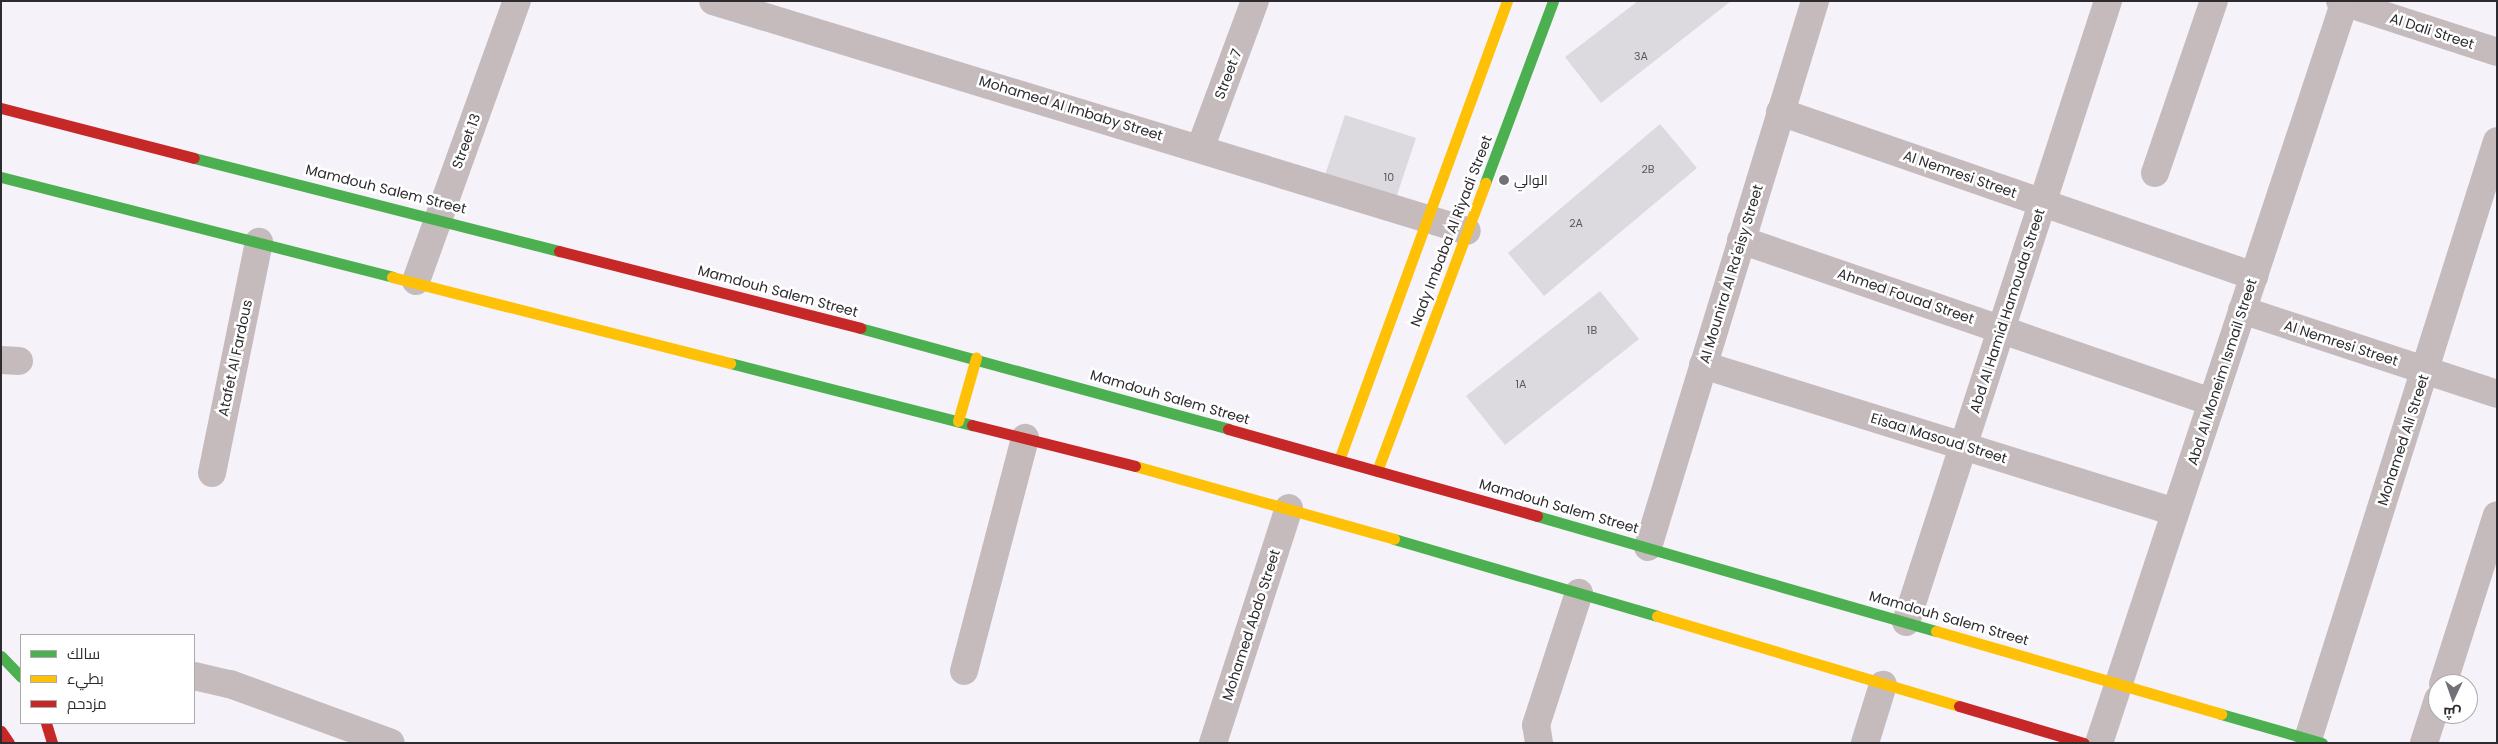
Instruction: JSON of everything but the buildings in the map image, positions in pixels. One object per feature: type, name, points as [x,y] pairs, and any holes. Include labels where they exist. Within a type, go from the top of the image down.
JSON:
[{"type":"main road","name":"Nady Imbaba Al Riyadi Street","points":[[1339,460],[1508,1]]},
{"type":"main road","name":"Nady Imbaba Al Riyadi Street","points":[[1377,471],[1553,1]]},
{"type":"main road","name":"Mamdouh Salem Street","points":[[1,108],[438,218],[976,358],[1648,546],[2315,741]]},
{"type":"main road","points":[[1,177],[416,281],[1289,508],[2084,743]]},
{"type":"main road","points":[[958,421],[976,358]]},
{"type":"main road","points":[[46,724],[52,743]]},
{"type":"main road","points":[[1,731],[9,743]]},
{"type":"street","name":"Street 13","points":[[416,281],[517,1]]},
{"type":"street","name":"Mohamed Al Imbaby Street","points":[[713,1],[1201,146],[1467,231]]},
{"type":"street","name":"Street 7","points":[[1201,146],[1256,1]]},
{"type":"street","name":"Al Mounira Al Ra'eisy Street","points":[[1648,546],[1814,1]]},
{"type":"street","name":"Abd Al Hamid Hamouda Street","points":[[1906,622],[2108,1]]},
{"type":"street","points":[[2155,173],[2214,1]]},
{"type":"street","name":"Al Dali Street","points":[[2343,2],[2497,52]]},
{"type":"street","name":"Abd Al Moneim Ismail Street","points":[[2099,743],[2343,2]]},
{"type":"street","name":"Al Nemresi Street","points":[[1780,112],[2254,276]]},
{"type":"street","name":"Mohamed Ali Street","points":[[2315,741],[2424,370],[2497,141]]},
{"type":"street","name":"Ahmed Fouad Street","points":[[1741,240],[2212,402]]},
{"type":"street","name":"Atafet Al Fardous","points":[[212,473],[259,242]]},
{"type":"street","name":"Al Nemresi Street","points":[[2242,310],[2497,394]]},
{"type":"street","name":"Eisaa Masoud Street","points":[[1703,365],[2175,512]]},
{"type":"street","points":[[964,671],[1025,438]]},
{"type":"street","name":"Mohamed Abdo Street","points":[[1213,743],[1289,508]]},
{"type":"street","points":[[2446,674],[2497,515]]},
{"type":"street","points":[[1539,743],[1536,724],[1579,593]]},
{"type":"street","points":[[195,676],[230,684],[391,743]]},
{"type":"street","points":[[1865,743],[1883,685]]},
{"type":"street","points":[[2424,743],[2430,724]]},
{"type":"traffic: fast","points":[[1485,183],[1553,1]]},
{"type":"traffic: fast","points":[[194,158],[559,251]]},
{"type":"traffic: fast","points":[[1,177],[392,277]]},
{"type":"traffic: fast","points":[[860,328],[1228,429]]},
{"type":"traffic: fast","points":[[730,363],[972,425]]},
{"type":"traffic: fast","points":[[1537,516],[1936,631]]},
{"type":"traffic: fast","points":[[1394,539],[1657,616]]},
{"type":"traffic: fast","points":[[1,656],[20,676]]},
{"type":"traffic: fast","points":[[2221,714],[2322,743]]},
{"type":"traffic: slow","points":[[1339,460],[1507,1]]},
{"type":"traffic: slow","points":[[1377,471],[1485,183]]},
{"type":"traffic: slow","points":[[392,277],[730,363]]},
{"type":"traffic: slow","points":[[958,421],[976,358]]},
{"type":"traffic: slow","points":[[1135,466],[1394,539]]},
{"type":"traffic: slow","points":[[1657,616],[1959,706]]},
{"type":"traffic: slow","points":[[1936,631],[2221,714]]},
{"type":"traffic: jam","points":[[1,108],[194,158]]},
{"type":"traffic: jam","points":[[559,251],[860,328]]},
{"type":"traffic: jam","points":[[972,425],[1135,466]]},
{"type":"traffic: jam","points":[[1228,429],[1537,516]]},
{"type":"traffic: jam","points":[[1959,706],[2084,743]]},
{"type":"traffic: jam","points":[[46,724],[52,743]]},
{"type":"traffic: jam","points":[[1,731],[9,743]]},
{"type":"place","name":"الوالي","points":[[1504,180]]}]
